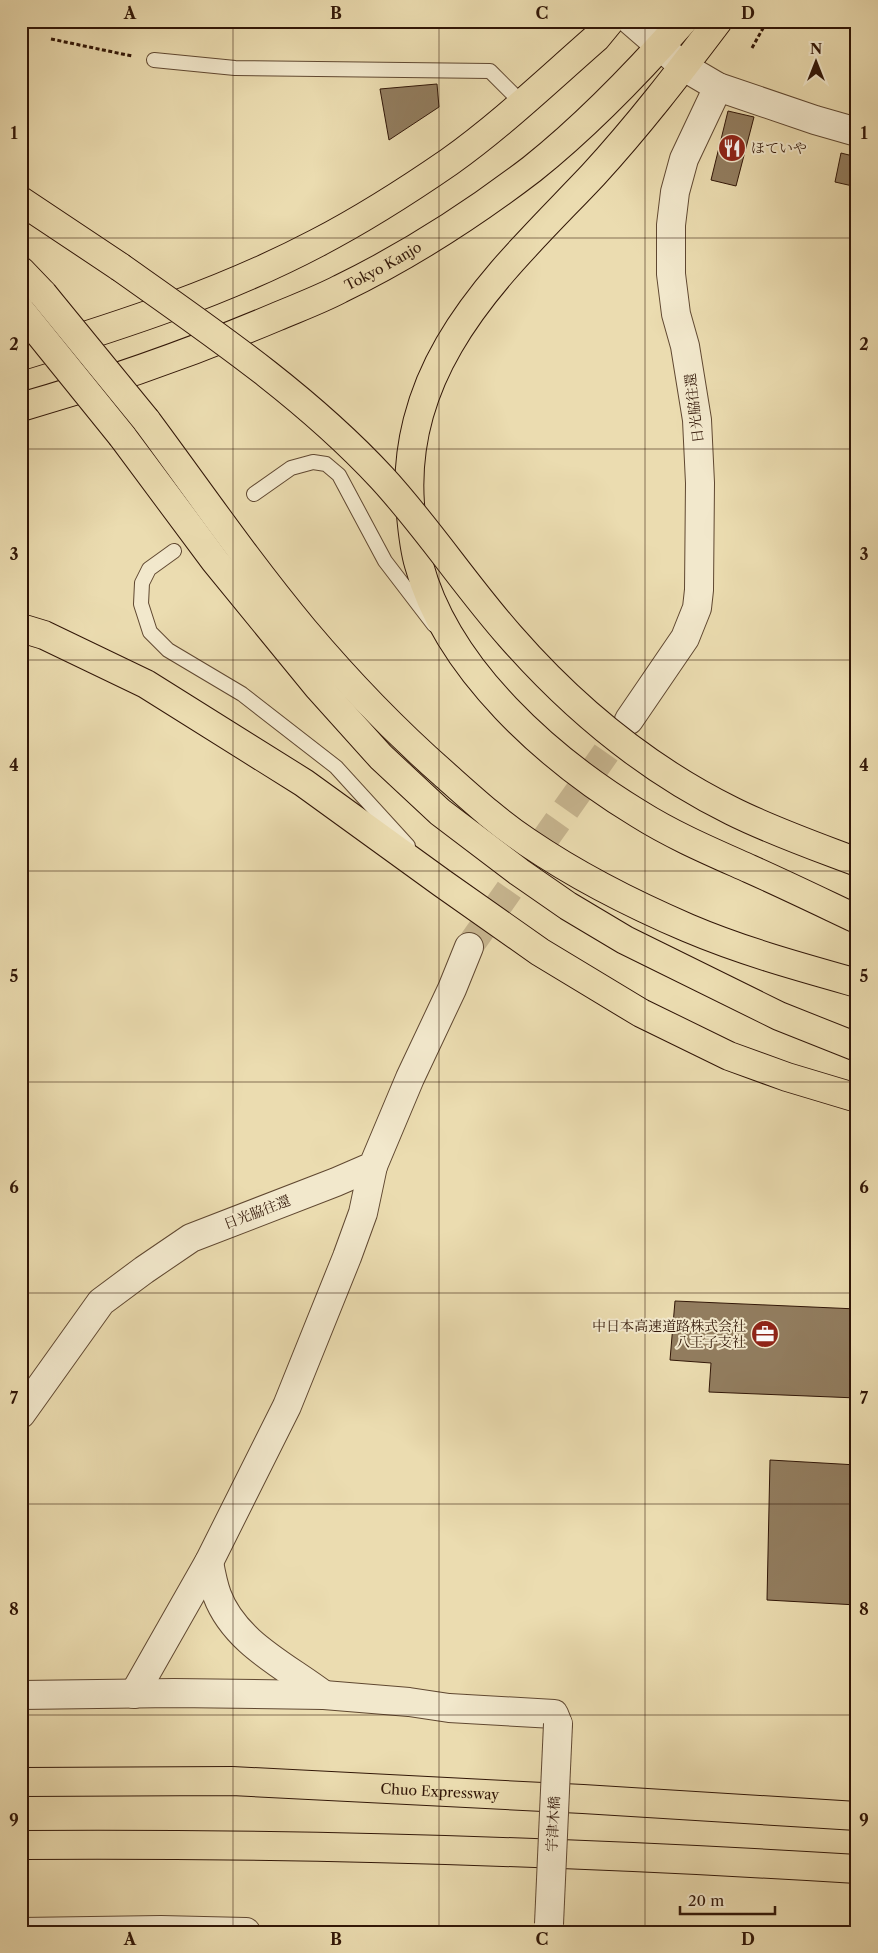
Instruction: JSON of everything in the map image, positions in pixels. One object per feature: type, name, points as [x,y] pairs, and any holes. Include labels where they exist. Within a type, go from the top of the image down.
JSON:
[{"type":"highway","points":[[21,356],[143,317],[259,272],[317,244],[400,195],[494,128],[596,38],[610,21]]},
{"type":"highway","name":"Tokyo Kanjo","points":[[21,407],[170,359],[241,332],[340,290],[390,263],[434,237],[533,168],[636,74],[682,21]]},
{"type":"highway","points":[[718,21],[684,67],[596,172],[504,271],[479,301],[451,342],[433,375],[412,446],[409,469],[413,541],[419,568],[434,608],[465,662],[492,694],[559,760],[639,814],[681,838],[857,919]]},
{"type":"highway","points":[[21,201],[120,267],[269,375],[327,423],[383,479],[431,536],[509,635],[540,668],[604,728],[659,769],[733,812],[857,862]]},
{"type":"highway","points":[[21,271],[43,294],[146,420],[250,561],[303,629],[392,725],[478,805],[527,842],[589,880],[689,929],[776,959],[857,983]]},
{"type":"highway","points":[[21,311],[122,436],[215,561],[318,687],[381,758],[440,812],[554,897],[625,940],[779,1016],[857,1048]]},
{"type":"highway","points":[[21,628],[44,635],[146,684],[304,783],[540,952],[641,1013],[729,1056],[787,1077],[857,1098]]},
{"type":"highway","points":[[770,878],[857,902]]},
{"type":"highway","name":"Chuo Expressway","points":[[21,1782],[232,1781],[584,1799],[857,1816]]},
{"type":"highway","points":[[584,1799],[857,1804]]},
{"type":"highway","points":[[21,1845],[109,1844],[481,1851],[712,1860],[857,1869]]},
{"type":"street","points":[[631,21],[684,67],[718,87],[815,120],[857,132]]},
{"type":"street","name":"日光脇往還","points":[[629,720],[685,638],[697,608],[699,590],[700,483],[697,420],[685,346],[676,314],[671,274],[671,225],[675,192],[684,159],[718,87]]},
{"type":"street","points":[[134,1694],[209,1562],[287,1406],[363,1214],[373,1166],[410,1078],[452,989],[469,946]]},
{"type":"street","name":"日光脇往還","points":[[21,1414],[101,1302],[144,1270],[191,1238],[373,1166]]},
{"type":"street","points":[[209,1562],[217,1596],[233,1624],[261,1652],[324,1695]]},
{"type":"street","points":[[21,1695],[174,1693],[324,1695]]},
{"type":"street","name":"宇津木橋","points":[[324,1695],[410,1702],[449,1708],[554,1714],[558,1724],[548,1928]]},
{"type":"street","points":[[21,1932],[161,1930],[246,1932]]},
{"type":"lane","points":[[154,60],[236,68],[490,71],[522,103]]},
{"type":"lane","points":[[254,494],[291,468],[313,462],[326,464],[340,475],[385,560],[422,612],[465,662]]},
{"type":"lane","points":[[174,550],[149,569],[142,583],[141,604],[150,632],[168,650],[242,694],[336,767],[442,883]]},
{"type":"path","points":[[752,48],[767,21]]},
{"type":"path","points":[[51,39],[154,60]]},
{"type":"building","points":[[437,84],[439,107],[389,140],[380,89]]},
{"type":"building","name":"ほていや","points":[[728,111],[754,117],[736,186],[711,180]]},
{"type":"building","points":[[841,153],[857,157],[857,187],[835,182]]},
{"type":"building","name":"中日本高速道路株式会社 八王子支社","points":[[675,1301],[857,1309],[857,1398],[709,1392],[711,1363],[670,1360]]},
{"type":"building","points":[[770,1460],[857,1465],[857,1605],[767,1600]]},
{"type":"tunnel","points":[[469,947],[629,720]]},
{"type":"place","name":"ほていや","points":[[732,148]]},
{"type":"place","name":"中日本高速道路株式会社 八王子支社","points":[[765,1334]]}]
